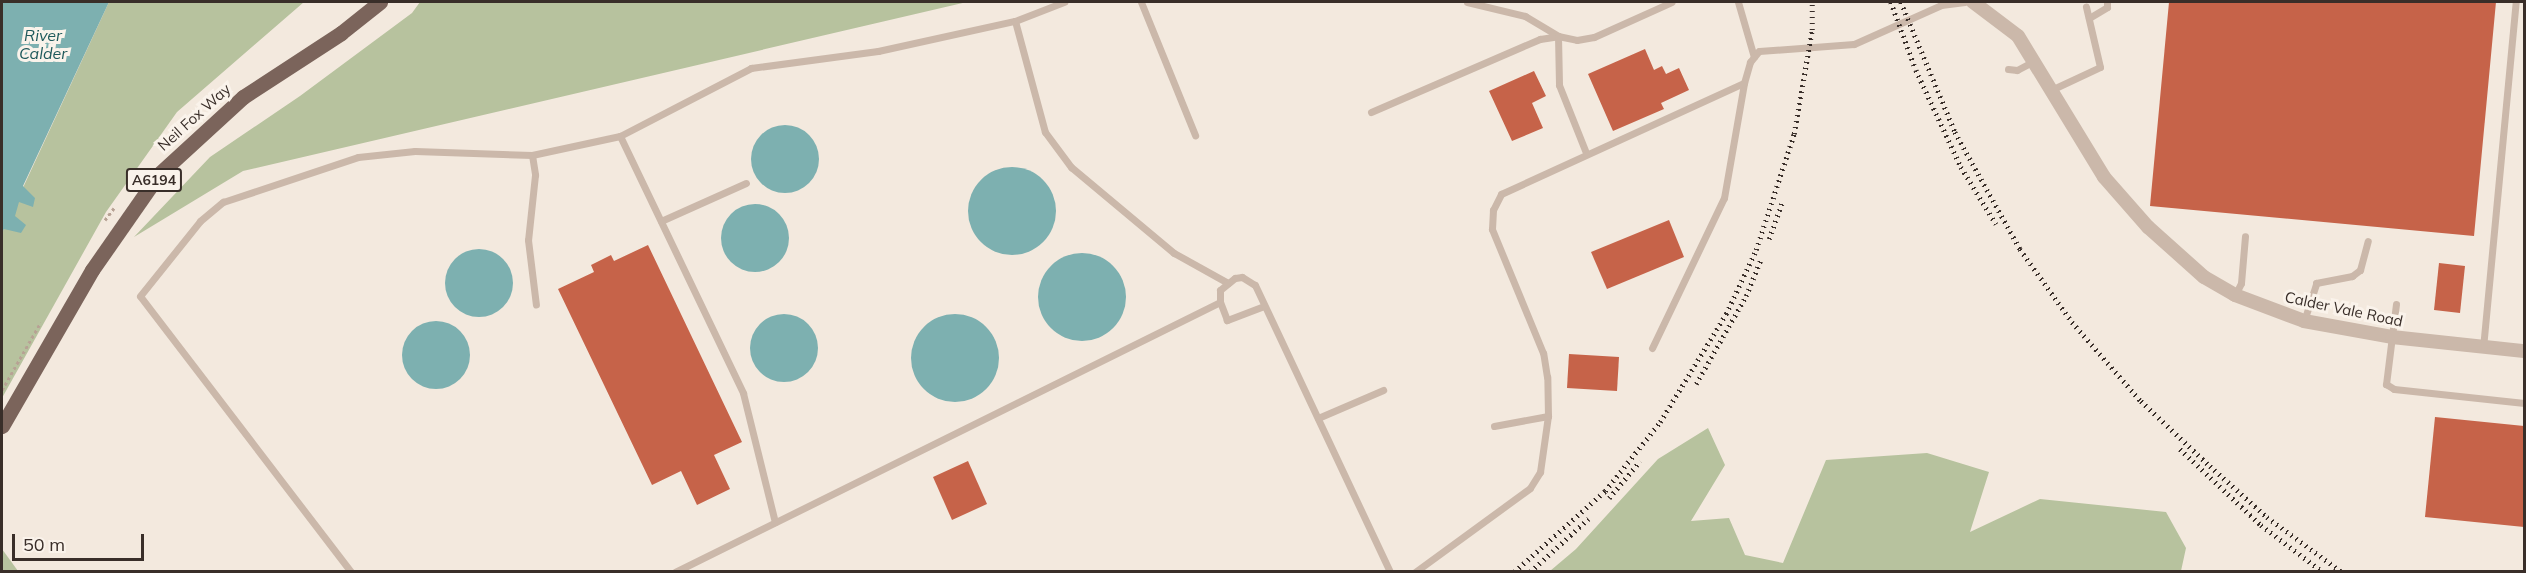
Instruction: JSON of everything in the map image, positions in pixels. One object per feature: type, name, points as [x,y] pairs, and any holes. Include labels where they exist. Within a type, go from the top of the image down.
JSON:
[{"type":"main road","name":"Neil Fox Way","points":[[2,426],[92,270],[159,174],[243,97],[341,33],[380,2]]},
{"type":"street","name":"Calder Vale Road","points":[[1973,2],[2018,36],[2104,177],[2148,227],[2204,277],[2235,295],[2304,321],[2392,337],[2524,351]]},
{"type":"lane","points":[[351,572],[140,296],[200,221],[223,202],[358,157],[387,152],[532,155],[620,136],[751,68],[878,51],[1015,21],[1064,2]]},
{"type":"lane","points":[[1141,2],[1196,135]]},
{"type":"lane","points":[[1467,2],[1525,16],[1558,36],[1577,40],[1594,37],[1672,2]]},
{"type":"lane","points":[[1738,2],[1754,57]]},
{"type":"lane","points":[[1652,348],[1724,198],[1744,83],[1754,57],[1759,51],[1854,44],[1941,5],[1965,2]]},
{"type":"lane","points":[[2089,18],[2106,7],[2107,2]]},
{"type":"lane","points":[[2483,348],[2516,2]]},
{"type":"lane","points":[[2051,90],[2100,67],[2086,7]]},
{"type":"lane","points":[[1015,21],[1045,132],[1071,167],[1174,253],[1228,283]]},
{"type":"lane","points":[[1371,112],[1540,39],[1558,36]]},
{"type":"lane","points":[[1558,36],[1559,85],[1586,153]]},
{"type":"lane","points":[[2008,69],[2017,70],[2035,61]]},
{"type":"lane","points":[[1415,572],[1530,488],[1540,472],[1548,416],[1543,353],[1492,229],[1493,210],[1501,194],[1517,184],[1744,83]]},
{"type":"lane","points":[[620,136],[743,393],[775,522]]},
{"type":"lane","points":[[532,155],[535,175],[528,240],[536,305]]},
{"type":"lane","points":[[661,221],[746,183]]},
{"type":"lane","points":[[2235,295],[2241,283],[2245,236]]},
{"type":"lane","points":[[2304,321],[2316,283],[2352,276],[2360,270],[2368,241]]},
{"type":"lane","points":[[1264,306],[1227,320],[1220,302],[1220,290],[1235,278],[1248,279],[1255,285],[1390,572]]},
{"type":"lane","points":[[675,572],[1220,302]]},
{"type":"lane","points":[[2396,304],[2386,384],[2394,389],[2524,403]]},
{"type":"lane","points":[[1318,418],[1383,390]]},
{"type":"lane","points":[[1494,426],[1548,416]]},
{"type":"green space","points":[[109,2],[304,2],[177,112],[106,212],[2,398],[2,233]]},
{"type":"green space","points":[[420,2],[967,2],[243,171],[134,237],[210,157],[300,96],[412,13]]},
{"type":"green space","points":[[1708,428],[1725,465],[1691,521],[1729,518],[1745,555],[1783,563],[1826,460],[1927,453],[1989,472],[1970,532],[2040,499],[2166,512],[2186,548],[2181,571],[1550,571],[1576,549],[1658,459]]},
{"type":"green space","points":[[2,549],[18,571],[2,571]]},
{"type":"water","name":"River Calder","points":[[2,2],[109,2],[23,186],[35,198],[33,207],[19,202],[15,216],[26,225],[21,233],[4,229],[2,233]]},
{"type":"water","points":[[785,125],[798,128],[809,135],[816,146],[819,159],[816,172],[809,183],[798,190],[785,193],[772,190],[761,183],[754,172],[751,159],[754,146],[761,135],[772,128]]},
{"type":"water","points":[[1012,167],[1029,170],[1043,180],[1053,194],[1056,211],[1053,228],[1043,242],[1029,252],[1012,255],[995,252],[981,242],[971,228],[968,211],[971,194],[981,180],[995,170]]},
{"type":"water","points":[[755,204],[768,207],[779,214],[786,225],[789,238],[786,251],[779,262],[768,269],[755,272],[742,269],[731,262],[724,251],[721,238],[724,225],[731,214],[742,207]]},
{"type":"water","points":[[479,249],[492,252],[503,259],[510,270],[513,283],[510,296],[503,307],[492,314],[479,317],[466,314],[455,307],[448,296],[445,283],[448,270],[455,259],[466,252]]},
{"type":"water","points":[[1082,253],[1099,256],[1113,266],[1123,280],[1126,297],[1123,314],[1113,328],[1099,338],[1082,341],[1065,338],[1051,328],[1041,314],[1038,297],[1041,280],[1051,266],[1065,256]]},
{"type":"water","points":[[784,314],[797,317],[808,324],[815,335],[818,348],[815,361],[808,372],[797,379],[784,382],[771,379],[760,372],[753,361],[750,348],[753,335],[760,324],[771,317]]},
{"type":"water","points":[[955,314],[972,317],[986,327],[996,341],[999,358],[996,375],[986,389],[972,399],[955,402],[938,399],[924,389],[914,375],[911,358],[914,341],[924,327],[938,317]]},
{"type":"water","points":[[436,321],[449,324],[460,331],[467,342],[470,355],[467,368],[460,379],[449,386],[436,389],[423,386],[412,379],[405,368],[402,355],[405,342],[412,331],[423,324]]},
{"type":"building","points":[[2169,2],[2496,2],[2474,236],[2150,206]]},
{"type":"building","points":[[1645,49],[1654,70],[1662,66],[1666,74],[1679,68],[1689,90],[1661,103],[1664,109],[1613,131],[1588,74]]},
{"type":"building","points":[[1534,71],[1546,96],[1532,103],[1543,128],[1512,141],[1489,91]]},
{"type":"building","points":[[1669,220],[1684,257],[1607,289],[1591,252]]},
{"type":"building","points":[[648,245],[742,442],[714,455],[730,489],[697,505],[681,471],[652,485],[558,289],[594,272],[591,265],[611,255],[614,261]]},
{"type":"building","points":[[2439,263],[2465,266],[2460,313],[2434,310]]},
{"type":"building","points":[[1569,354],[1619,357],[1617,391],[1567,388]]},
{"type":"building","points":[[2435,417],[2524,426],[2524,527],[2425,517]]},
{"type":"building","points":[[968,461],[987,504],[952,520],[933,477]]},
{"type":"railway","points":[[1514,572],[1605,491],[1660,422],[1726,314],[1756,250],[1794,134],[1812,30],[1812,2]]},
{"type":"railway","points":[[1891,2],[1916,70],[1961,167],[1996,224]]},
{"type":"railway","points":[[1901,2],[1955,132],[2020,249],[2072,322],[2141,401],[2210,466],[2267,517],[2342,572]]},
{"type":"railway","points":[[1769,239],[1783,200]]},
{"type":"railway","points":[[1696,384],[1746,296],[1761,259]]},
{"type":"railway","points":[[2180,449],[2261,525],[2323,572]]},
{"type":"railway","points":[[1609,498],[1640,461]]},
{"type":"railway","points":[[1530,572],[1588,519]]}]
